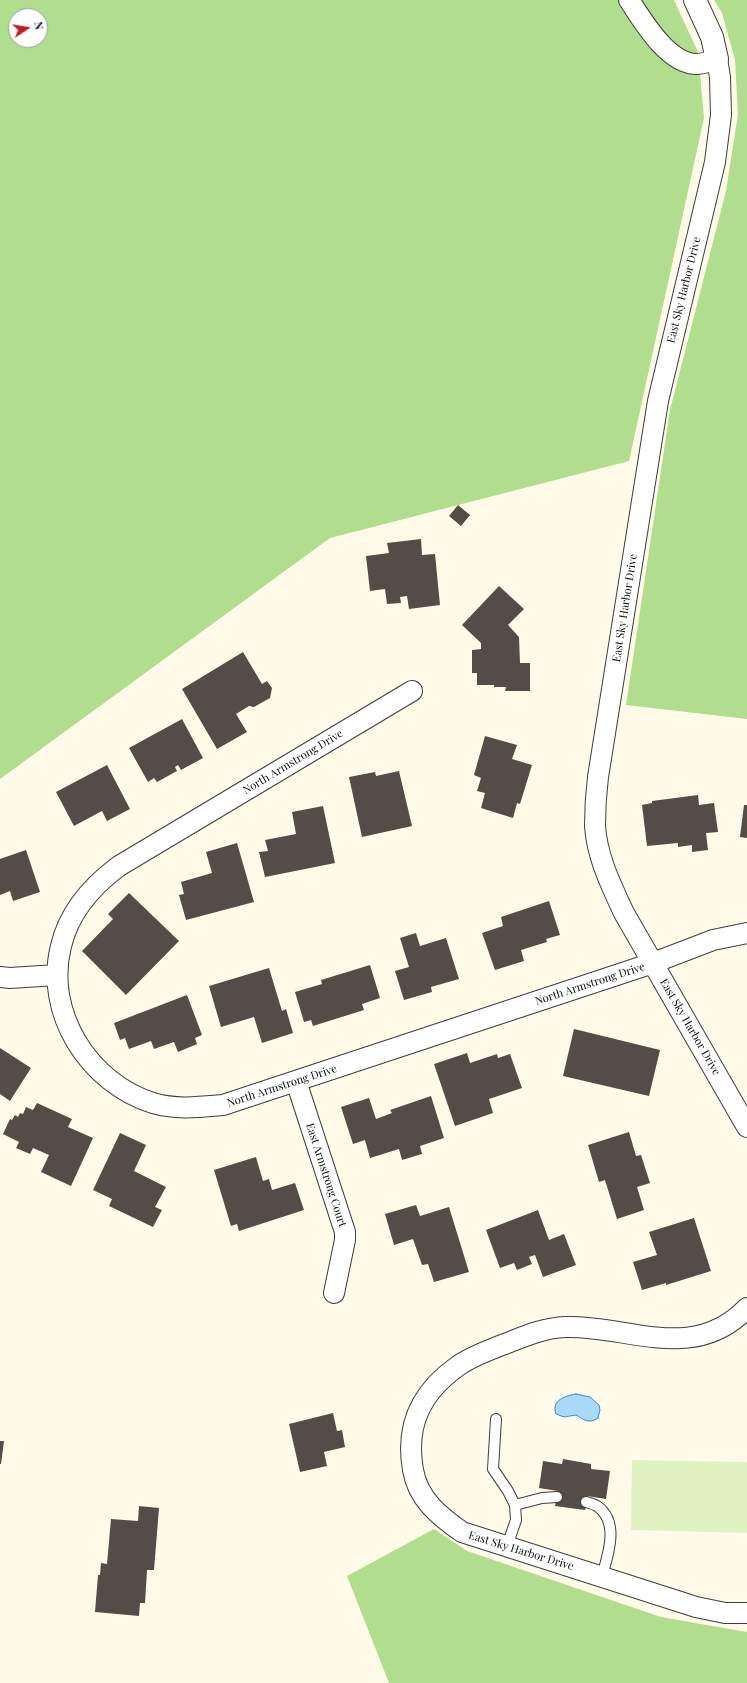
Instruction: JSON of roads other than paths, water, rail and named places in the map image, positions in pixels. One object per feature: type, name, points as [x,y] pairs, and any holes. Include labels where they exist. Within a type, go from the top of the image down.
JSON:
[{"type":"street","points":[[629,0],[659,42],[678,58],[695,64],[717,59],[712,37],[695,0]]},
{"type":"street","name":"East Sky Harbor Drive","points":[[717,59],[720,77],[721,115],[715,162],[658,401],[599,769],[595,806],[595,828],[600,852],[608,878],[624,913],[747,1127]]},
{"type":"street","name":"North Armstrong Drive","points":[[412,691],[119,866],[101,880],[80,903],[71,919],[61,945],[57,975],[61,1006],[74,1039],[83,1054],[103,1076],[136,1097],[154,1103],[171,1107],[188,1108],[223,1105],[653,963],[713,940],[747,933]]},
{"type":"street","points":[[0,977],[10,978],[57,975]]},
{"type":"street","name":"East Armstrong Court","points":[[296,1081],[345,1232],[345,1240],[334,1293]]},
{"type":"street","name":"East Sky Harbor Drive","points":[[746,1312],[723,1327],[700,1336],[676,1340],[645,1337],[592,1328],[564,1327],[536,1331],[488,1351],[458,1365],[437,1384],[421,1405],[412,1428],[410,1453],[414,1478],[424,1500],[441,1518],[462,1532],[696,1606],[725,1613],[747,1613]]},
{"type":"lane","points":[[496,1419],[493,1469],[508,1491],[515,1505],[516,1520],[507,1546]]},
{"type":"lane","points":[[515,1505],[542,1498],[557,1497]]},
{"type":"lane","points":[[586,1502],[597,1506],[606,1516],[610,1528],[612,1542],[602,1576]]},
{"type":"water","points":[[576,1394],[590,1397],[599,1405],[600,1410],[598,1418],[589,1421],[576,1415],[564,1417],[556,1414],[555,1405],[557,1402],[568,1396]]}]
